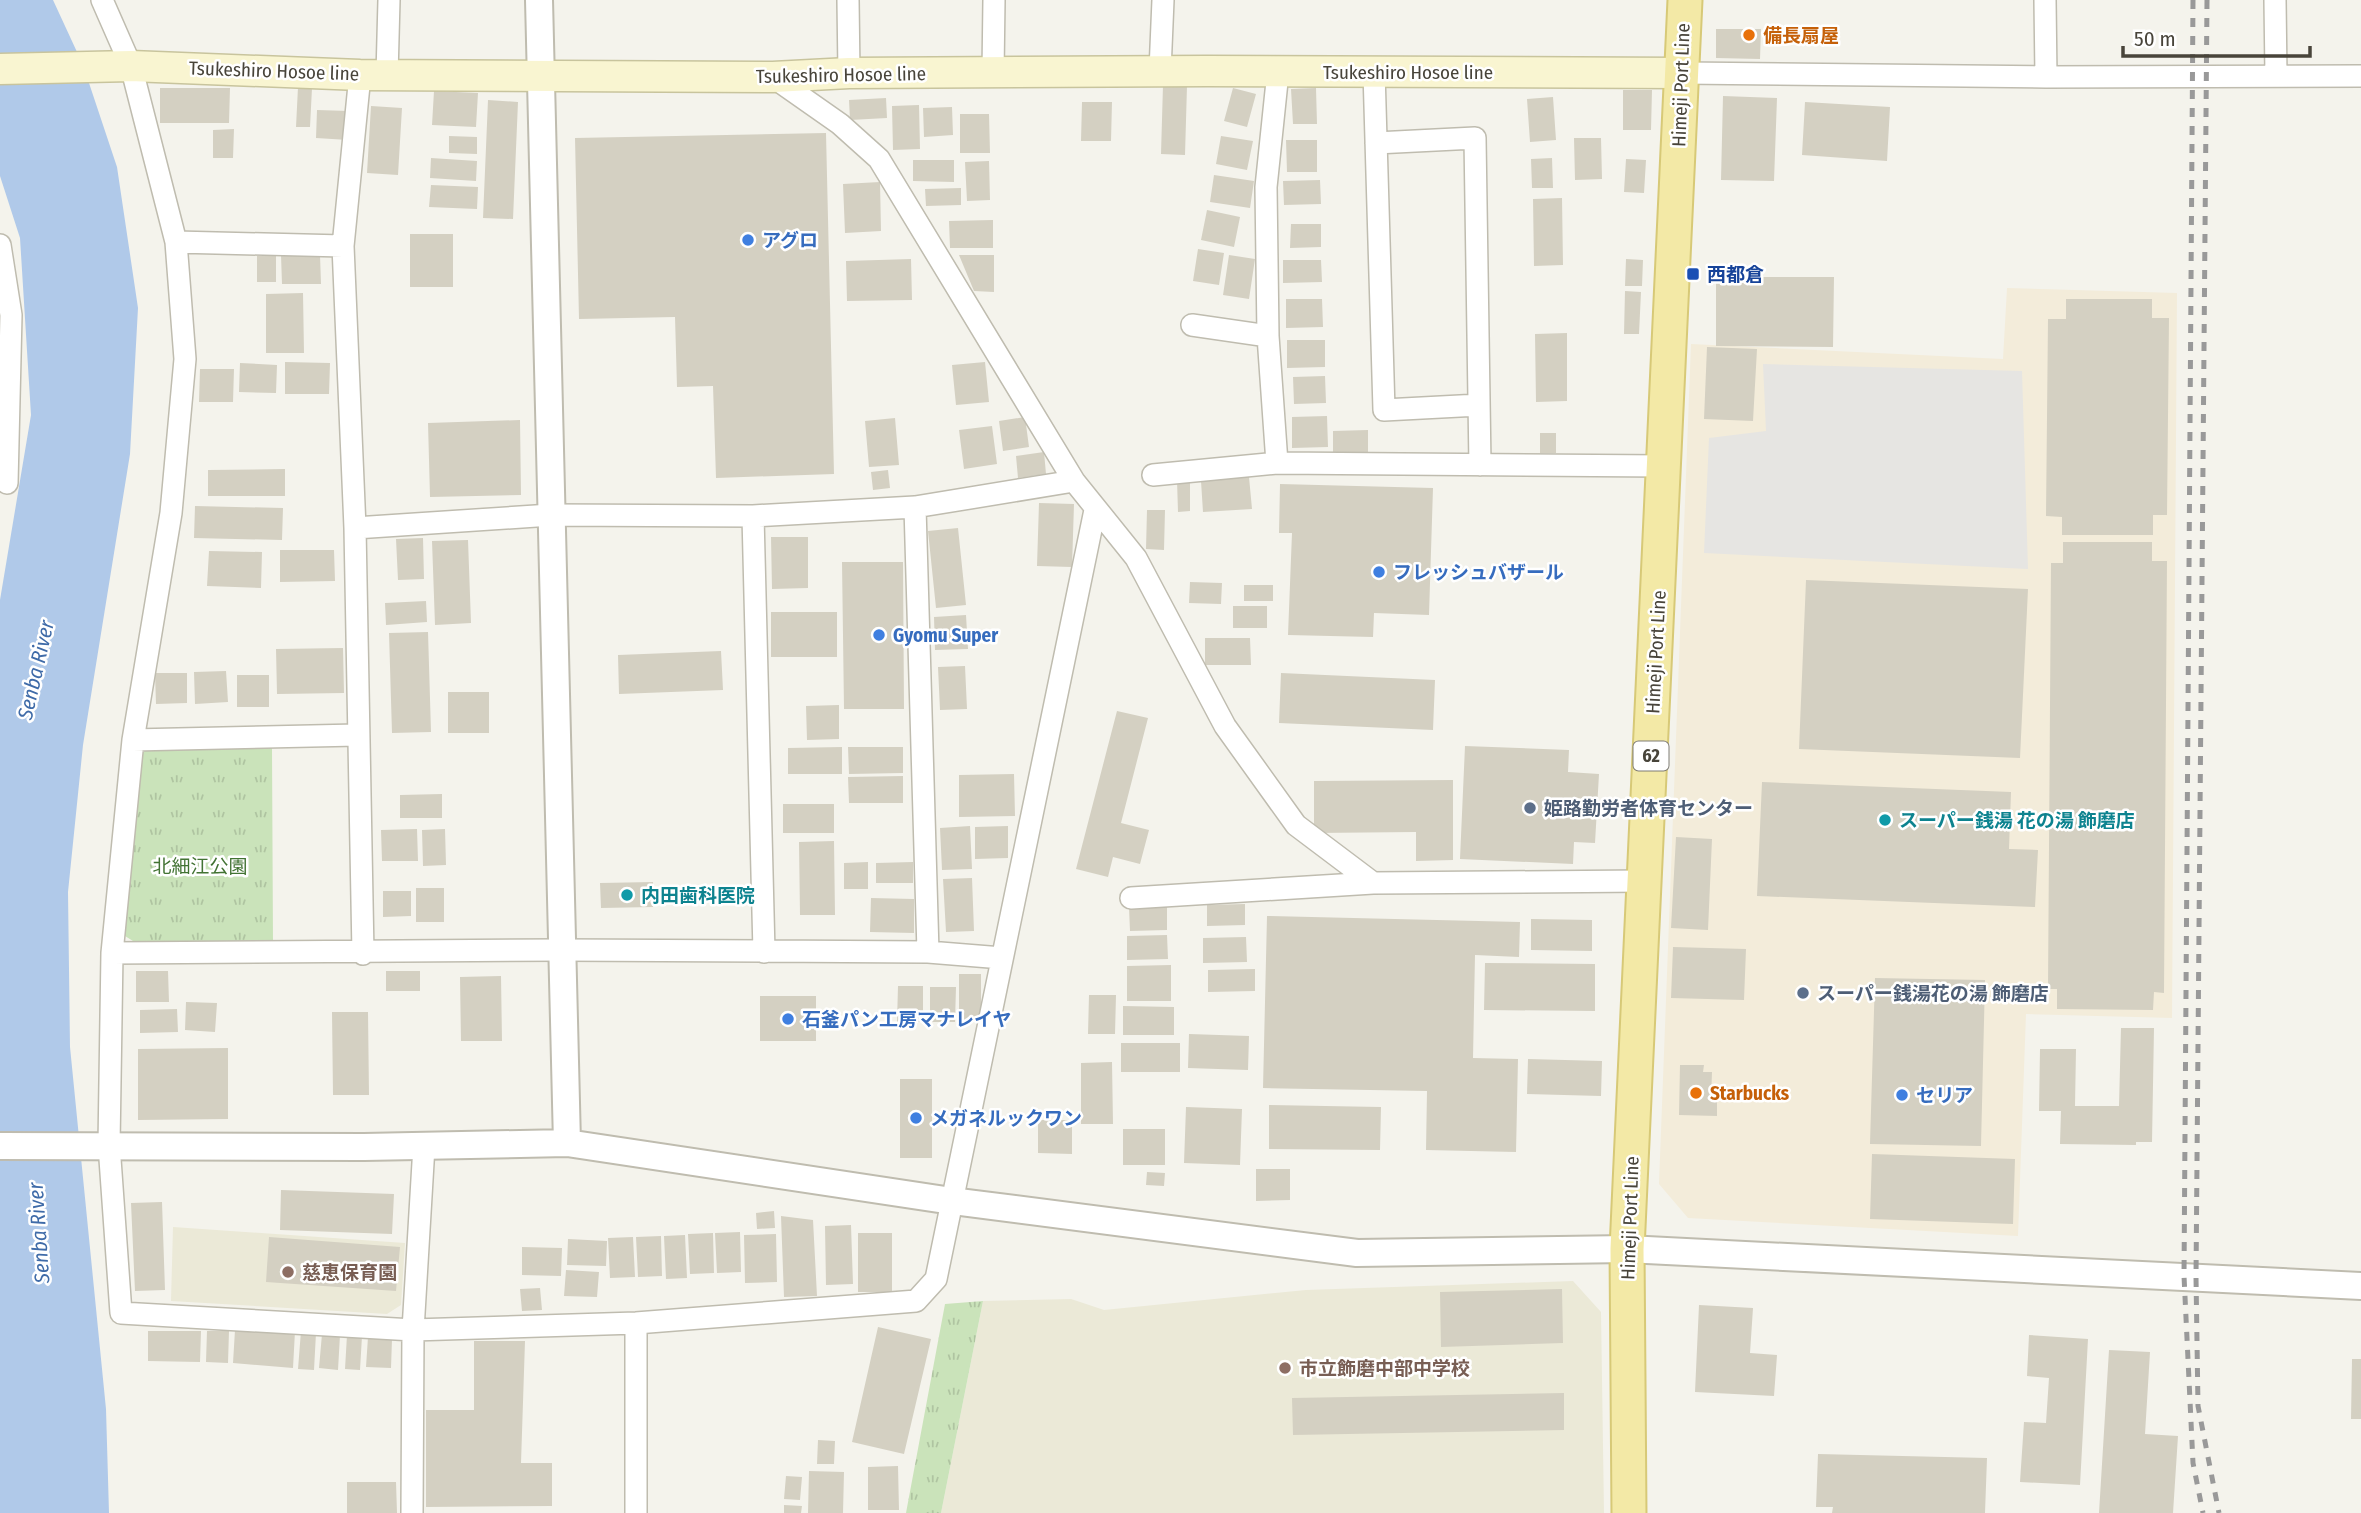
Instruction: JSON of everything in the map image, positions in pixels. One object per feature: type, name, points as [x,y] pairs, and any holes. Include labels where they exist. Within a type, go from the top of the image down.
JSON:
[{"type":"main road","name":"Himeji Port Line","points":[[1629,1513],[1628,1249],[1685,0]]},
{"type":"main road","name":"Tsukeshiro Hosoe line","points":[[0,69],[118,66],[374,75],[773,77],[849,73],[1160,71],[1682,73]]},
{"type":"street","points":[[102,0],[118,66],[176,242],[185,359],[171,513],[133,740],[112,953],[109,1145],[121,1313],[413,1330],[636,1323],[916,1301],[936,1279],[1095,510]]},
{"type":"street","points":[[363,954],[355,527],[343,246],[389,0]]},
{"type":"street","points":[[539,0],[567,1143]]},
{"type":"street","points":[[848,0],[849,73]]},
{"type":"street","points":[[993,72],[994,0]]},
{"type":"street","points":[[1160,71],[1163,0]]},
{"type":"street","points":[[2045,0],[2046,77]]},
{"type":"street","points":[[2276,0],[2276,76]]},
{"type":"street","points":[[1277,463],[1268,336],[1266,187],[1278,72]]},
{"type":"street","points":[[1374,72],[1384,410],[1479,405]]},
{"type":"street","points":[[1682,73],[2046,77],[2361,76]]},
{"type":"street","points":[[773,77],[840,124],[878,159],[1074,481],[1136,558],[1224,726],[1296,825],[1373,883]]},
{"type":"street","points":[[1376,143],[1475,138],[1480,465]]},
{"type":"street","points":[[176,242],[343,246]]},
{"type":"street","points":[[0,245],[12,316],[10,441],[2,484]]},
{"type":"street","points":[[1192,325],[1268,336]]},
{"type":"street","points":[[1153,475],[1277,463],[1665,466]]},
{"type":"street","points":[[355,527],[551,515],[753,516],[915,507],[1074,481]]},
{"type":"street","points":[[915,507],[928,952]]},
{"type":"street","points":[[753,516],[764,952]]},
{"type":"street","points":[[133,740],[357,735]]},
{"type":"street","points":[[1131,898],[1373,883],[1645,881]]},
{"type":"street","points":[[112,953],[363,954],[561,950],[928,952],[1002,958]]},
{"type":"street","points":[[0,1146],[424,1146],[567,1143],[952,1201],[1357,1253],[1628,1249],[2361,1286]]},
{"type":"street","points":[[412,1513],[413,1330],[424,1146]]},
{"type":"street","points":[[636,1323],[636,1513]]},
{"type":"shaded area","points":[[2007,288],[2177,293],[2172,1018],[2026,1014],[2018,1236],[1688,1218],[1659,1184],[1691,344],[2003,359]]},
{"type":"shaded area","points":[[1763,364],[2022,371],[2028,569],[1704,553],[1709,438],[1766,431]]},
{"type":"shaded area","name":"慈恵保育園","points":[[173,1227],[405,1243],[401,1305],[387,1314],[171,1301]]},
{"type":"shaded area","name":"市立飾磨中部中学校","points":[[1573,1281],[1601,1312],[1604,1513],[941,1513],[983,1301],[1071,1299],[1104,1310],[1306,1290]]},
{"type":"green space","name":"北細江公園","points":[[272,747],[273,943],[133,941],[125,936],[121,922],[139,756],[146,750]]},
{"type":"green space","points":[[983,1301],[941,1513],[906,1513],[945,1304]]},
{"type":"water","name":"Senba River","points":[[0,0],[53,0],[83,65],[117,167],[138,308],[130,454],[83,745],[68,892],[70,1047],[106,1409],[109,1513],[0,1513],[0,600],[31,415],[20,238],[0,176]]},
{"type":"building","points":[[1716,29],[1761,29],[1760,59],[1716,58]]},
{"type":"building","points":[[1163,85],[1187,86],[1185,155],[1161,154]]},
{"type":"building","points":[[298,87],[312,88],[310,127],[296,127]]},
{"type":"building","points":[[160,88],[230,88],[229,123],[160,123]]},
{"type":"building","points":[[1233,88],[1256,94],[1247,127],[1224,121]]},
{"type":"building","points":[[1316,88],[1317,124],[1293,124],[1291,89]]},
{"type":"building","points":[[1623,90],[1652,90],[1651,130],[1623,130]]},
{"type":"building","points":[[434,91],[478,93],[476,127],[432,125]]},
{"type":"building","points":[[1723,96],[1777,98],[1774,181],[1721,180]]},
{"type":"building","points":[[1553,97],[1556,140],[1530,142],[1527,99]]},
{"type":"building","points":[[886,98],[887,118],[850,120],[849,100]]},
{"type":"building","points":[[488,100],[518,102],[513,219],[483,218]]},
{"type":"building","points":[[1082,102],[1112,102],[1111,141],[1081,141]]},
{"type":"building","points":[[1805,102],[1890,107],[1887,161],[1802,155]]},
{"type":"building","points":[[919,105],[920,149],[893,150],[892,106]]},
{"type":"building","points":[[371,106],[402,108],[398,175],[367,173]]},
{"type":"building","points":[[952,107],[953,135],[924,137],[923,108]]},
{"type":"building","points":[[317,110],[349,111],[348,140],[316,138]]},
{"type":"building","points":[[960,114],[989,114],[990,153],[960,153]]},
{"type":"building","points":[[234,129],[233,158],[213,158],[213,130]]},
{"type":"building","points":[[826,133],[834,474],[716,478],[713,386],[677,387],[675,317],[579,319],[575,138]]},
{"type":"building","points":[[449,136],[477,137],[477,154],[449,153]]},
{"type":"building","points":[[1221,136],[1253,141],[1247,170],[1216,164]]},
{"type":"building","points":[[1574,138],[1601,138],[1602,179],[1575,180]]},
{"type":"building","points":[[1286,140],[1317,140],[1317,172],[1287,172]]},
{"type":"building","points":[[431,158],[477,161],[476,181],[430,178]]},
{"type":"building","points":[[1552,158],[1553,188],[1532,188],[1531,159]]},
{"type":"building","points":[[1626,159],[1646,160],[1644,193],[1624,192]]},
{"type":"building","points":[[913,160],[954,160],[954,182],[913,181]]},
{"type":"building","points":[[989,161],[990,200],[967,201],[965,162]]},
{"type":"building","points":[[1214,175],[1254,181],[1250,208],[1210,202]]},
{"type":"building","points":[[1320,180],[1321,204],[1284,205],[1283,181]]},
{"type":"building","points":[[880,182],[881,231],[845,233],[843,184]]},
{"type":"building","points":[[431,185],[478,187],[477,209],[429,207]]},
{"type":"building","points":[[961,188],[961,205],[926,206],[925,189]]},
{"type":"building","points":[[1562,198],[1563,265],[1534,266],[1533,199]]},
{"type":"building","points":[[1207,210],[1240,217],[1234,247],[1201,240]]},
{"type":"building","points":[[993,220],[993,248],[950,248],[949,221]]},
{"type":"building","points":[[1291,224],[1321,224],[1321,247],[1290,248]]},
{"type":"building","points":[[410,234],[453,234],[453,287],[410,287]]},
{"type":"building","points":[[1198,249],[1224,253],[1219,285],[1193,281]]},
{"type":"building","points":[[281,255],[320,255],[321,284],[282,284]]},
{"type":"building","points":[[959,255],[994,255],[994,292],[974,291]]},
{"type":"building","points":[[1229,255],[1255,259],[1249,299],[1223,295]]},
{"type":"building","points":[[257,256],[276,256],[276,282],[257,282]]},
{"type":"building","points":[[911,259],[912,300],[847,301],[846,261]]},
{"type":"building","points":[[1626,259],[1643,260],[1642,286],[1625,286]]},
{"type":"building","points":[[1283,260],[1321,260],[1322,282],[1283,283]]},
{"type":"building","points":[[1716,277],[1834,277],[1833,347],[1716,346]]},
{"type":"building","points":[[1625,291],[1641,292],[1639,334],[1624,334]]},
{"type":"building","points":[[303,293],[304,353],[266,353],[266,294]]},
{"type":"building","points":[[1286,299],[1322,299],[1323,327],[1286,328]]},
{"type":"building","points":[[2066,299],[2152,299],[2152,318],[2169,318],[2167,515],[2153,515],[2153,535],[2062,535],[2062,517],[2046,516],[2048,319],[2066,319]]},
{"type":"building","points":[[1567,333],[1567,401],[1536,402],[1535,334]]},
{"type":"building","points":[[1287,340],[1325,340],[1325,367],[1287,368]]},
{"type":"building","points":[[1707,347],[1757,349],[1753,421],[1704,419]]},
{"type":"building","points":[[285,362],[330,363],[329,394],[285,394]]},
{"type":"building","points":[[985,362],[989,402],[956,405],[952,365]]},
{"type":"building","points":[[240,363],[277,365],[276,393],[239,392]]},
{"type":"building","points":[[200,369],[234,369],[233,402],[199,402]]},
{"type":"building","points":[[1325,376],[1326,403],[1294,404],[1293,377]]},
{"type":"building","points":[[1327,416],[1328,447],[1292,448],[1292,417]]},
{"type":"building","points":[[1025,417],[1029,447],[1003,451],[999,421]]},
{"type":"building","points":[[895,418],[899,465],[869,467],[865,421]]},
{"type":"building","points":[[520,420],[521,495],[430,497],[428,423]]},
{"type":"building","points":[[992,426],[997,464],[964,469],[959,430]]},
{"type":"building","points":[[1368,430],[1368,456],[1333,457],[1333,431]]},
{"type":"building","points":[[1540,433],[1556,433],[1556,453],[1540,453]]},
{"type":"building","points":[[1044,452],[1046,474],[1018,478],[1016,456]]},
{"type":"building","points":[[285,469],[285,496],[208,496],[208,470]]},
{"type":"building","points":[[888,470],[890,488],[873,490],[871,472]]},
{"type":"building","points":[[1249,477],[1252,509],[1203,512],[1201,481]]},
{"type":"building","points":[[1177,480],[1190,480],[1190,511],[1178,512]]},
{"type":"building","points":[[1280,484],[1433,488],[1429,615],[1374,613],[1373,637],[1288,635],[1292,533],[1279,533]]},
{"type":"building","points":[[1039,503],[1074,504],[1072,567],[1037,566]]},
{"type":"building","points":[[195,506],[283,508],[282,540],[194,538]]},
{"type":"building","points":[[1147,510],[1165,510],[1164,550],[1146,549]]},
{"type":"building","points":[[958,528],[966,605],[936,608],[928,531]]},
{"type":"building","points":[[771,537],[808,537],[808,588],[772,589]]},
{"type":"building","points":[[423,538],[424,579],[398,580],[396,539]]},
{"type":"building","points":[[468,540],[471,623],[435,625],[432,541]]},
{"type":"building","points":[[2063,542],[2152,542],[2152,561],[2167,561],[2164,993],[2154,992],[2153,1010],[2057,1009],[2057,989],[2048,989],[2051,563],[2063,563]]},
{"type":"building","points":[[280,550],[334,550],[335,581],[280,582]]},
{"type":"building","points":[[209,551],[262,552],[261,588],[207,586]]},
{"type":"building","points":[[842,562],[903,562],[904,709],[844,709]]},
{"type":"building","points":[[1806,580],[2028,589],[2020,758],[1799,749]]},
{"type":"building","points":[[1190,582],[1222,583],[1221,604],[1189,603]]},
{"type":"building","points":[[1244,585],[1273,585],[1273,601],[1244,601]]},
{"type":"building","points":[[426,601],[427,622],[386,625],[385,603]]},
{"type":"building","points":[[1233,606],[1267,606],[1267,628],[1233,628]]},
{"type":"building","points":[[771,612],[837,612],[837,657],[771,657]]},
{"type":"building","points":[[966,615],[968,649],[935,650],[934,617]]},
{"type":"building","points":[[428,632],[431,732],[392,733],[389,633]]},
{"type":"building","points":[[1205,638],[1250,638],[1251,665],[1205,665]]},
{"type":"building","points":[[343,648],[344,693],[277,694],[276,649]]},
{"type":"building","points":[[721,651],[723,690],[619,694],[618,655]]},
{"type":"building","points":[[965,666],[967,709],[940,710],[938,667]]},
{"type":"building","points":[[226,671],[228,702],[195,704],[194,672]]},
{"type":"building","points":[[155,673],[187,673],[187,703],[156,704]]},
{"type":"building","points":[[1281,673],[1435,680],[1433,730],[1279,723]]},
{"type":"building","points":[[237,675],[269,675],[269,707],[237,707]]},
{"type":"building","points":[[448,692],[489,692],[489,733],[448,733]]},
{"type":"building","points":[[839,705],[839,739],[807,740],[806,706]]},
{"type":"building","points":[[1117,711],[1148,718],[1121,823],[1149,830],[1140,864],[1113,857],[1108,877],[1076,869]]},
{"type":"building","name":"姫路勤労者体育センター","points":[[1465,746],[1569,750],[1568,772],[1599,774],[1595,843],[1574,842],[1573,864],[1460,859]]},
{"type":"building","points":[[842,747],[842,774],[788,774],[788,748]]},
{"type":"building","points":[[848,747],[903,747],[903,773],[849,774]]},
{"type":"building","points":[[1014,774],[1015,816],[959,817],[959,775]]},
{"type":"building","points":[[903,776],[903,803],[849,803],[848,777]]},
{"type":"building","points":[[1453,780],[1453,860],[1416,861],[1416,832],[1314,833],[1314,781]]},
{"type":"building","name":"スーパー銭湯 花の湯 飾磨店","points":[[1762,782],[2011,792],[2009,849],[2038,850],[2035,907],[1757,896]]},
{"type":"building","points":[[442,794],[442,818],[400,818],[400,795]]},
{"type":"building","points":[[783,804],[834,804],[834,833],[783,833]]},
{"type":"building","points":[[970,826],[972,869],[942,870],[940,828]]},
{"type":"building","points":[[1008,826],[1008,858],[975,859],[975,827]]},
{"type":"building","points":[[417,829],[418,861],[382,861],[381,830]]},
{"type":"building","points":[[445,829],[446,865],[423,866],[422,830]]},
{"type":"building","points":[[1676,837],[1712,839],[1708,930],[1671,928]]},
{"type":"building","points":[[834,841],[835,915],[800,915],[799,842]]},
{"type":"building","points":[[868,862],[868,889],[844,889],[844,863]]},
{"type":"building","points":[[913,862],[913,883],[876,883],[876,863]]},
{"type":"building","points":[[972,878],[974,931],[946,932],[943,879]]},
{"type":"building","name":"内田歯科医院","points":[[653,882],[653,907],[601,908],[600,883]]},
{"type":"building","points":[[416,888],[444,888],[444,922],[416,922]]},
{"type":"building","points":[[383,891],[411,891],[411,916],[383,917]]},
{"type":"building","points":[[871,898],[914,899],[914,933],[870,932]]},
{"type":"building","points":[[1245,904],[1245,925],[1207,926],[1207,905]]},
{"type":"building","points":[[1167,906],[1167,930],[1130,931],[1129,907]]},
{"type":"building","points":[[1267,916],[1520,922],[1519,957],[1475,955],[1473,1058],[1518,1059],[1516,1152],[1426,1150],[1427,1091],[1263,1088]]},
{"type":"building","points":[[1531,919],[1592,920],[1592,951],[1531,950]]},
{"type":"building","points":[[1167,935],[1168,959],[1127,960],[1127,936]]},
{"type":"building","points":[[1246,937],[1247,962],[1203,963],[1203,938]]},
{"type":"building","points":[[1673,947],[1746,949],[1744,1000],[1671,998]]},
{"type":"building","points":[[1485,963],[1595,964],[1595,1011],[1484,1010]]},
{"type":"building","points":[[1171,965],[1171,1001],[1127,1001],[1127,966]]},
{"type":"building","points":[[1255,969],[1255,991],[1208,992],[1208,970]]},
{"type":"building","points":[[136,971],[168,971],[169,1002],[136,1002]]},
{"type":"building","points":[[386,971],[420,971],[420,991],[386,991]]},
{"type":"building","points":[[959,974],[981,974],[981,1021],[959,1021]]},
{"type":"building","points":[[501,976],[502,1041],[461,1041],[460,977]]},
{"type":"building","points":[[1875,978],[1985,980],[1981,1146],[1870,1144]]},
{"type":"building","points":[[898,986],[923,986],[923,1022],[897,1022]]},
{"type":"building","points":[[930,987],[956,987],[955,1022],[930,1022]]},
{"type":"building","points":[[1089,995],[1116,995],[1115,1034],[1088,1034]]},
{"type":"building","name":"石釜パン工房マナレイヤ","points":[[760,996],[816,996],[816,1041],[760,1041]]},
{"type":"building","points":[[186,1002],[217,1003],[215,1032],[185,1030]]},
{"type":"building","points":[[1123,1006],[1174,1007],[1174,1035],[1123,1035]]},
{"type":"building","points":[[177,1009],[178,1032],[140,1033],[140,1010]]},
{"type":"building","points":[[332,1012],[368,1012],[369,1095],[333,1095]]},
{"type":"building","points":[[2121,1028],[2154,1028],[2152,1142],[2136,1142],[2136,1145],[2060,1144],[2061,1111],[2039,1111],[2040,1049],[2076,1049],[2075,1106],[2119,1106]]},
{"type":"building","points":[[1189,1034],[1249,1036],[1248,1070],[1188,1068]]},
{"type":"building","points":[[1121,1043],[1180,1043],[1180,1072],[1121,1072]]},
{"type":"building","points":[[228,1048],[228,1119],[138,1120],[138,1049]]},
{"type":"building","points":[[1528,1059],[1602,1061],[1601,1096],[1527,1094]]},
{"type":"building","points":[[1112,1062],[1113,1124],[1081,1124],[1081,1063]]},
{"type":"building","points":[[1680,1065],[1704,1065],[1703,1072],[1712,1072],[1711,1099],[1717,1099],[1717,1116],[1679,1115]]},
{"type":"building","name":"メガネルックワン","points":[[900,1079],[932,1079],[932,1158],[900,1158]]},
{"type":"building","points":[[1269,1105],[1381,1107],[1380,1150],[1269,1149]]},
{"type":"building","points":[[1186,1107],[1242,1109],[1240,1165],[1184,1163]]},
{"type":"building","points":[[1038,1120],[1072,1120],[1072,1154],[1038,1153]]},
{"type":"building","points":[[1123,1129],[1165,1129],[1165,1165],[1123,1165]]},
{"type":"building","points":[[1872,1154],[2015,1159],[2013,1224],[1870,1219]]},
{"type":"building","points":[[1256,1169],[1290,1169],[1290,1200],[1256,1201]]},
{"type":"building","points":[[1147,1172],[1165,1173],[1164,1186],[1146,1185]]},
{"type":"building","points":[[281,1190],[394,1194],[392,1234],[280,1230]]},
{"type":"building","points":[[162,1202],[165,1290],[135,1291],[131,1203]]},
{"type":"building","points":[[774,1211],[775,1228],[757,1229],[756,1213]]},
{"type":"building","points":[[781,1216],[813,1220],[817,1296],[784,1297]]},
{"type":"building","points":[[851,1225],[853,1284],[826,1285],[825,1226]]},
{"type":"building","points":[[740,1232],[741,1272],[717,1273],[715,1233]]},
{"type":"building","points":[[713,1233],[714,1273],[690,1274],[688,1234]]},
{"type":"building","points":[[858,1233],[892,1233],[892,1292],[858,1292]]},
{"type":"building","points":[[776,1234],[777,1282],[745,1283],[744,1235]]},
{"type":"building","points":[[685,1235],[687,1278],[666,1279],[664,1236]]},
{"type":"building","points":[[661,1236],[662,1276],[638,1277],[636,1237]]},
{"type":"building","points":[[269,1237],[400,1247],[396,1291],[266,1282]]},
{"type":"building","points":[[633,1237],[635,1277],[610,1278],[608,1238]]},
{"type":"building","points":[[568,1239],[607,1241],[606,1266],[567,1265]]},
{"type":"building","points":[[522,1247],[562,1248],[561,1276],[522,1275]]},
{"type":"building","points":[[566,1270],[599,1272],[597,1297],[564,1296]]},
{"type":"building","points":[[540,1288],[542,1310],[522,1311],[520,1289]]},
{"type":"building","points":[[1562,1289],[1563,1343],[1441,1347],[1440,1292]]},
{"type":"building","points":[[1699,1305],[1753,1308],[1750,1353],[1777,1355],[1774,1396],[1695,1392]]},
{"type":"building","points":[[878,1327],[931,1339],[904,1454],[852,1442]]},
{"type":"building","points":[[235,1330],[295,1331],[293,1368],[233,1363]]},
{"type":"building","points":[[148,1331],[201,1331],[200,1362],[148,1361]]},
{"type":"building","points":[[207,1331],[229,1331],[228,1363],[206,1362]]},
{"type":"building","points":[[301,1331],[316,1333],[314,1370],[298,1369]]},
{"type":"building","points":[[322,1334],[340,1335],[338,1370],[319,1368]]},
{"type":"building","points":[[347,1335],[362,1336],[360,1370],[345,1369]]},
{"type":"building","points":[[2029,1335],[2088,1339],[2080,1485],[2020,1482],[2024,1422],[2046,1423],[2049,1378],[2027,1376]]},
{"type":"building","points":[[368,1337],[392,1339],[391,1368],[366,1367]]},
{"type":"building","points":[[474,1341],[525,1341],[521,1463],[552,1463],[552,1506],[426,1507],[426,1410],[474,1410]]},
{"type":"building","points":[[2109,1350],[2150,1352],[2145,1434],[2178,1436],[2173,1513],[2099,1513]]},
{"type":"building","points":[[2352,1359],[2361,1359],[2361,1419],[2351,1419]]},
{"type":"building","points":[[1564,1393],[1564,1430],[1293,1435],[1292,1398]]},
{"type":"building","points":[[818,1440],[835,1441],[834,1464],[817,1464]]},
{"type":"building","points":[[1818,1454],[1987,1458],[1985,1513],[1832,1513],[1833,1507],[1816,1507]]},
{"type":"building","points":[[898,1466],[899,1510],[868,1510],[868,1467]]},
{"type":"building","points":[[809,1471],[844,1472],[843,1513],[808,1513]]},
{"type":"building","points":[[786,1476],[802,1477],[800,1500],[784,1499]]},
{"type":"building","points":[[347,1482],[396,1482],[397,1513],[347,1513]]},
{"type":"building","points":[[784,1505],[802,1506],[801,1513],[784,1513]]},
{"type":"railway","points":[[2193,0],[2184,1276],[2193,1463],[2203,1513]]},
{"type":"railway","points":[[2207,0],[2196,1277],[2198,1406],[2219,1513]]},
{"type":"place","name":"備長扇屋","points":[[1749,35]]},
{"type":"place","name":"アグロ","points":[[748,240]]},
{"type":"place","name":"西都倉","points":[[1693,274]]},
{"type":"place","name":"フレッシュバザール","points":[[1379,572]]},
{"type":"place","name":"Gyomu Super","points":[[879,635]]},
{"type":"place","name":"姫路勤労者体育センター","points":[[1530,808]]},
{"type":"place","name":"スーパー銭湯 花の湯 飾磨店","points":[[1885,820]]},
{"type":"place","name":"内田歯科医院","points":[[627,895]]},
{"type":"place","name":"スーパー銭湯花の湯 飾磨店","points":[[1803,993]]},
{"type":"place","name":"石釜パン工房マナレイヤ","points":[[788,1019]]},
{"type":"place","name":"Starbucks","points":[[1696,1093]]},
{"type":"place","name":"セリア","points":[[1902,1095]]},
{"type":"place","name":"メガネルックワン","points":[[916,1118]]},
{"type":"place","name":"慈恵保育園","points":[[288,1272]]},
{"type":"place","name":"市立飾磨中部中学校","points":[[1285,1368]]}]
